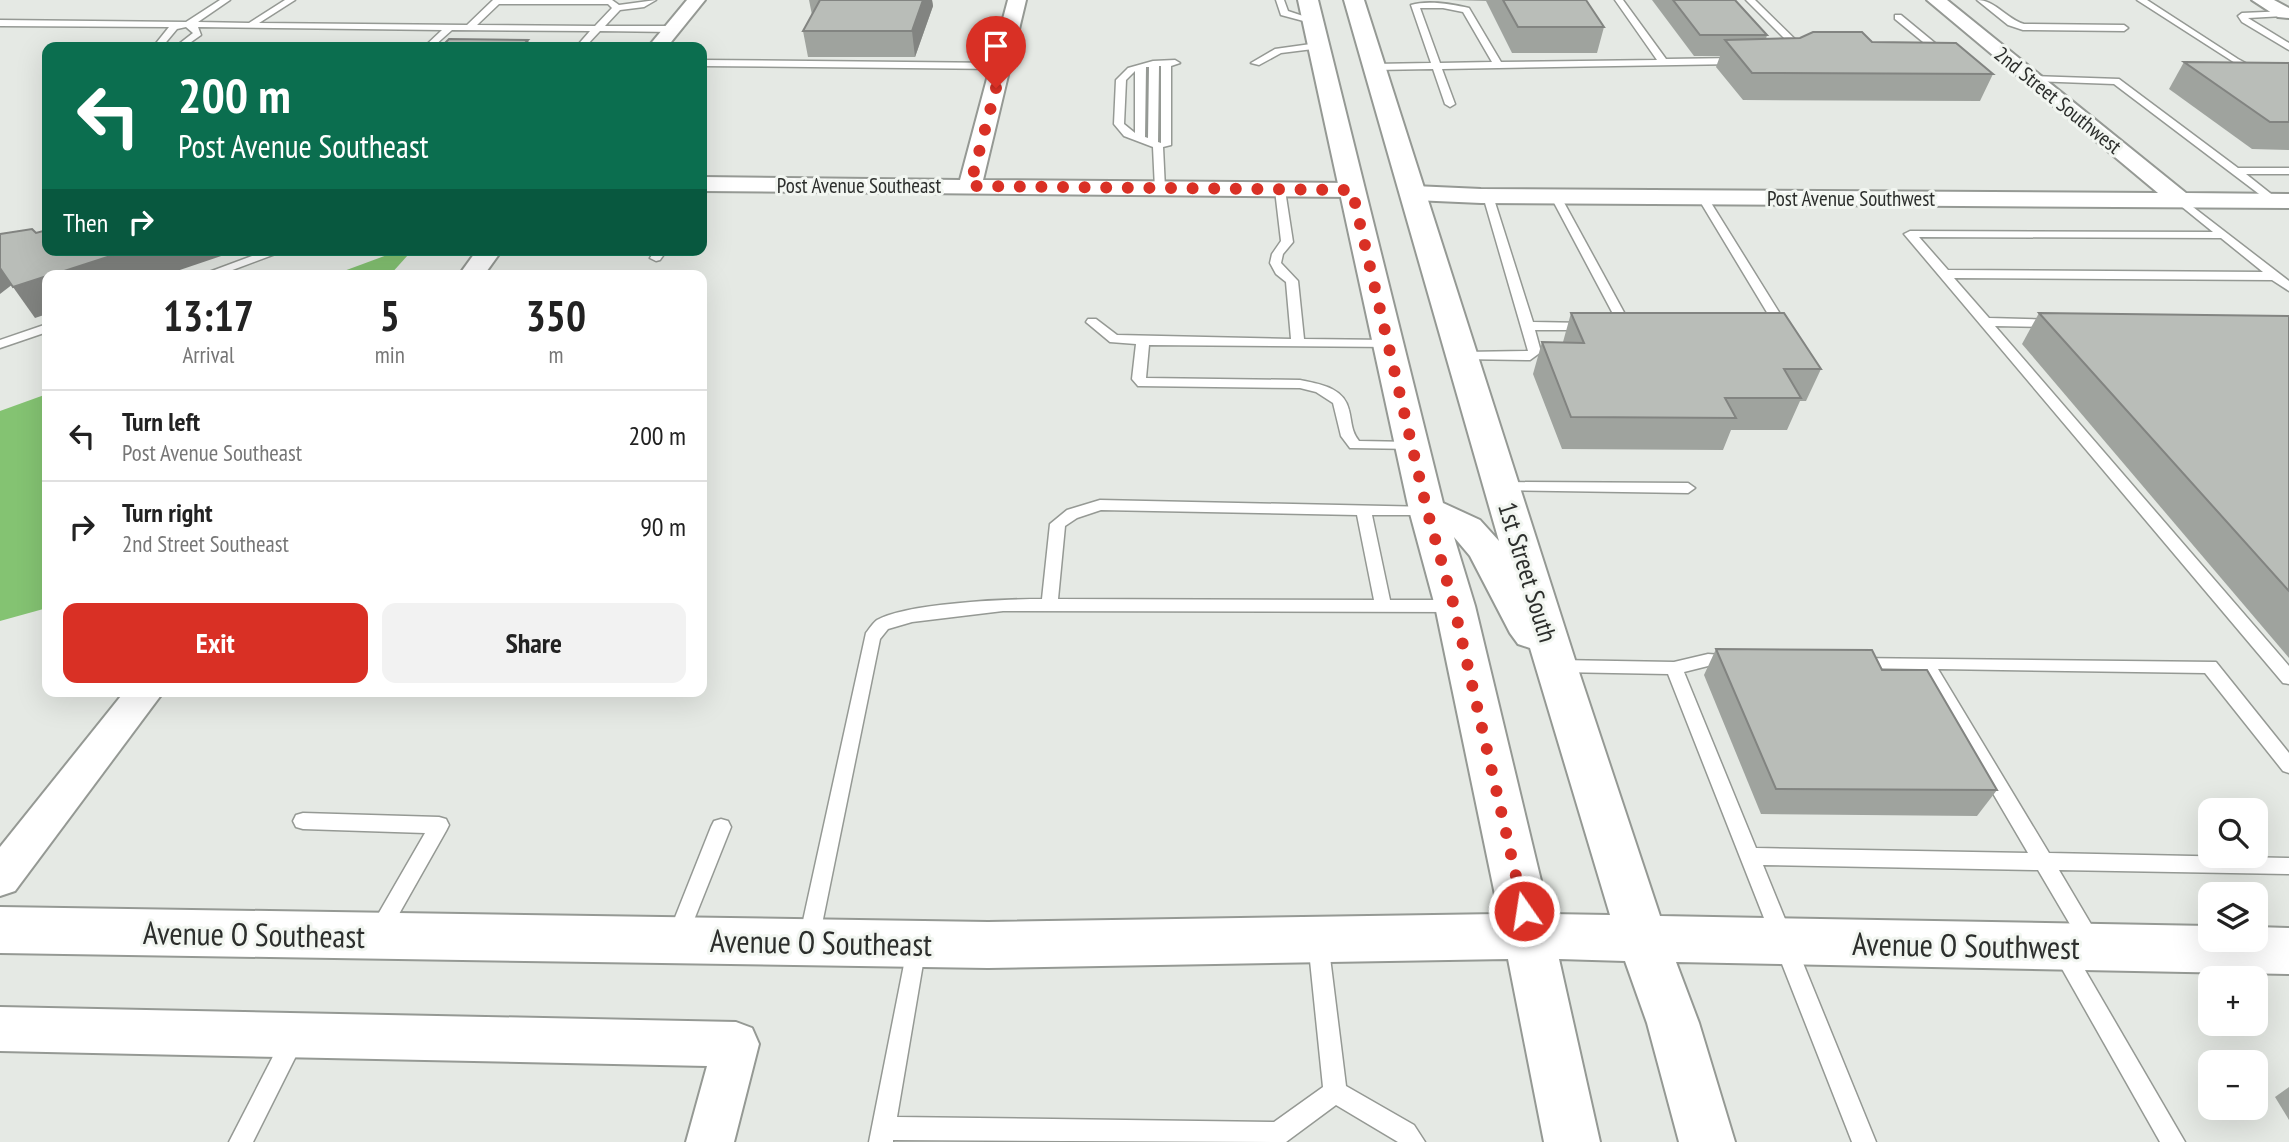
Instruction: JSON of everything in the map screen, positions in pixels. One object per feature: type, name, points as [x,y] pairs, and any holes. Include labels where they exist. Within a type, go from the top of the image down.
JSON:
[{"type":"main road","name":"1st Street South","points":[[1354,0],[1556,666],[1642,938],[1673,1023],[1707,1142]]},
{"type":"main road","points":[[1312,22],[1427,510],[1454,606],[1530,936],[1572,1142]]},
{"type":"main road","points":[[1427,510],[1458,522],[1478,538],[1521,621],[1556,666]]},
{"type":"main road","name":"Avenue O Southeast","points":[[0,930],[916,943],[1530,936],[1642,938]]},
{"type":"main road","name":"Avenue O Southwest","points":[[1642,938],[2289,951]]},
{"type":"street","points":[[661,42],[696,0]]},
{"type":"street","points":[[970,186],[1017,0]]},
{"type":"street","name":"2nd Street Southwest","points":[[1936,0],[2180,200]]},
{"type":"street","points":[[2261,0],[2286,13]]},
{"type":"street","name":"Post Avenue Southeast","points":[[707,184],[1352,190]]},
{"type":"street","name":"Post Avenue Southwest","points":[[1414,193],[1556,197],[2282,201]]},
{"type":"street","points":[[475,270],[485,256]]},
{"type":"street","points":[[0,878],[141,697]]},
{"type":"street","points":[[0,1029],[736,1044],[710,1142]]},
{"type":"lane","points":[[161,42],[174,27],[190,24],[226,0]]},
{"type":"lane","points":[[251,25],[291,0]]},
{"type":"lane","points":[[469,27],[497,0],[610,2],[617,8]]},
{"type":"lane","points":[[584,42],[617,8],[641,5],[652,0]]},
{"type":"lane","points":[[1280,0],[1284,13],[1312,22]]},
{"type":"lane","points":[[1619,0],[1663,62]]},
{"type":"lane","points":[[1750,0],[1801,52]]},
{"type":"lane","points":[[1981,0],[2011,23],[2023,27],[2124,28]]},
{"type":"lane","points":[[2141,0],[2235,61],[2261,71],[2289,73]]},
{"type":"lane","points":[[1450,104],[1415,3],[1466,10],[1498,64]]},
{"type":"lane","points":[[2286,13],[2242,16],[2289,47]]},
{"type":"lane","points":[[1898,17],[1938,50],[1939,54],[1916,55]]},
{"type":"lane","points":[[1256,64],[1269,53],[1283,48],[1312,22]]},
{"type":"lane","points":[[0,23],[673,29]]},
{"type":"lane","points":[[185,42],[198,33],[190,24]]},
{"type":"lane","points":[[434,42],[450,27]]},
{"type":"lane","points":[[1790,58],[1801,52],[1812,53]]},
{"type":"lane","points":[[1374,67],[1743,61]]},
{"type":"lane","points":[[707,63],[1002,66]]},
{"type":"lane","points":[[1170,63],[1159,144],[1128,134],[1119,124],[1121,80],[1124,74],[1140,66],[1170,63]]},
{"type":"lane","points":[[1154,64],[1160,188]]},
{"type":"lane","points":[[1140,66],[1140,140]]},
{"type":"lane","points":[[2032,79],[2116,81],[2236,171],[2282,201]]},
{"type":"lane","points":[[2236,171],[2289,171]]},
{"type":"lane","points":[[1280,190],[1287,243],[1277,252],[1275,262],[1278,271],[1292,281],[1298,343]]},
{"type":"lane","points":[[1464,356],[1531,356],[1535,352],[1488,196]]},
{"type":"lane","points":[[1556,197],[1633,328],[1612,327]]},
{"type":"lane","points":[[1703,198],[1781,325],[1775,330],[1761,330]]},
{"type":"lane","points":[[2180,200],[2289,287]]},
{"type":"lane","points":[[2223,235],[1910,234],[2289,678]]},
{"type":"lane","points":[[222,270],[263,256]]},
{"type":"lane","points":[[1944,274],[2275,276]]},
{"type":"lane","points":[[1092,322],[1114,339],[1389,344]]},
{"type":"lane","points":[[1985,322],[2068,323]]},
{"type":"lane","points":[[1528,326],[1598,327]]},
{"type":"lane","points":[[0,344],[42,330]]},
{"type":"lane","points":[[1143,341],[1139,380],[1143,383],[1300,384],[1321,387],[1336,396],[1342,407],[1349,439],[1355,445],[1412,446]]},
{"type":"lane","points":[[1502,487],[1688,488]]},
{"type":"lane","points":[[1049,605],[1058,524],[1072,514],[1100,505],[1427,510]]},
{"type":"lane","points":[[1364,510],[1383,606]]},
{"type":"lane","points":[[808,942],[872,637],[882,625],[912,616],[1003,605],[1454,606]]},
{"type":"lane","points":[[1556,666],[1674,668],[1708,660],[1749,660]]},
{"type":"lane","points":[[1844,662],[2210,667],[2289,766]]},
{"type":"lane","points":[[1926,663],[2043,861],[2077,947],[2172,1142]]},
{"type":"lane","points":[[1674,668],[1864,1142]]},
{"type":"lane","points":[[303,821],[439,825],[376,936]]},
{"type":"lane","points":[[676,940],[721,827]]},
{"type":"lane","points":[[1749,856],[2289,866]]},
{"type":"lane","points":[[1318,940],[1335,1092]]},
{"type":"lane","points":[[916,943],[883,1135],[1275,1138],[1335,1092]]},
{"type":"lane","points":[[241,1142],[295,1034]]},
{"type":"lane","points":[[1335,1092],[1406,1133],[1413,1142]]},
{"type":"shaded area","points":[[384,256],[407,256],[394,270],[347,270]]},
{"type":"shaded area","points":[[42,396],[42,609],[0,621],[0,411]]},
{"type":"building","points":[[820,0],[923,0],[912,31],[803,31]]},
{"type":"building","points":[[1503,0],[1586,0],[1604,27],[1518,27]]},
{"type":"building","points":[[1673,0],[1735,0],[1767,35],[1700,35]]},
{"type":"building","points":[[1813,32],[1862,32],[1872,42],[1956,43],[1993,74],[1752,73],[1725,40],[1800,38]]},
{"type":"building","points":[[449,39],[528,40],[526,42],[446,42]]},
{"type":"building","points":[[2184,62],[2289,63],[2289,122],[2270,122]]},
{"type":"building","points":[[32,229],[36,233],[42,231],[42,256],[111,256],[67,270],[42,270],[42,278],[13,287],[0,268],[0,234]]},
{"type":"building","points":[[1571,313],[1784,313],[1821,369],[1784,369],[1801,398],[1725,398],[1736,418],[1571,417],[1542,342],[1584,343]]},
{"type":"building","points":[[2039,313],[2289,316],[2289,591]]},
{"type":"building","points":[[1716,649],[1872,650],[1882,670],[1927,670],[1997,790],[1776,789]]},
{"type":"route","points":[[996,88],[970,186],[1352,190],[1427,510],[1454,606],[1524,911]]}]
